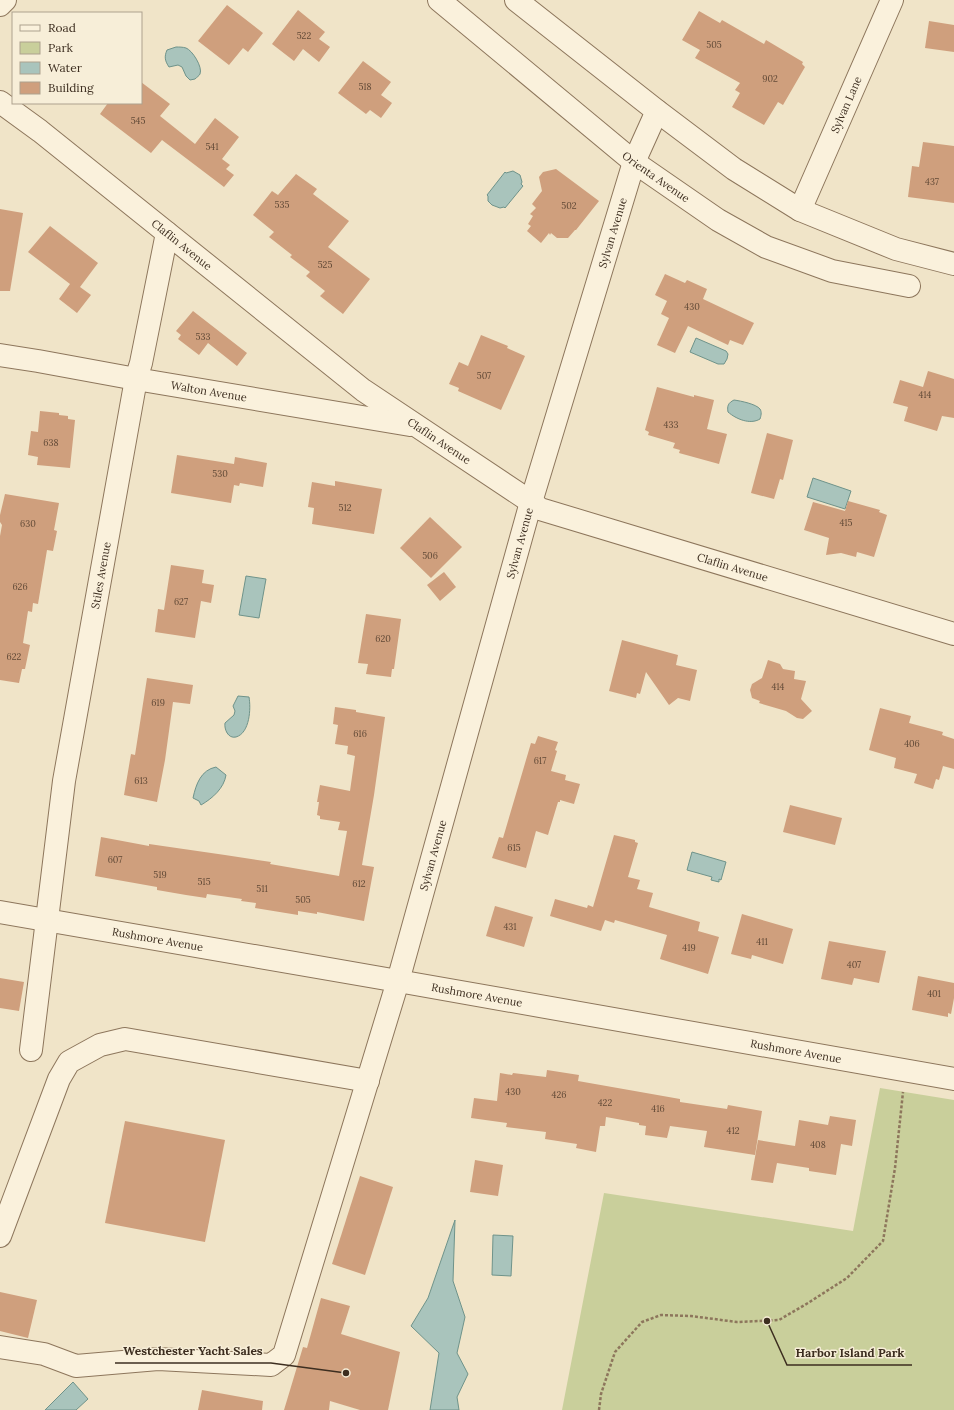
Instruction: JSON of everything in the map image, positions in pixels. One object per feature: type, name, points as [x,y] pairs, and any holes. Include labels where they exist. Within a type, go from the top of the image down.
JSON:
[{"type":"street","points":[[0,5],[4,0]]},
{"type":"street","name":"Orienta Avenue","points":[[439,0],[634,162],[718,220],[766,247],[832,270],[909,286]]},
{"type":"street","points":[[516,0],[656,111],[734,169],[800,210],[896,249],[954,264]]},
{"type":"street","name":"Sylvan Lane","points":[[800,210],[892,0]]},
{"type":"street","name":"Claflin Avenue","points":[[0,102],[40,131],[363,390],[540,509],[954,634]]},
{"type":"street","name":"Sylvan Avenue","points":[[0,1347],[44,1354],[76,1366],[158,1359],[271,1365],[284,1356],[398,980],[531,502],[634,162],[656,111]]},
{"type":"street","name":"Stiles Avenue","points":[[31,1050],[64,781],[136,379],[141,363],[167,233]]},
{"type":"street","name":"Walton Avenue","points":[[0,355],[417,426]]},
{"type":"street","name":"Rushmore Avenue","points":[[0,912],[398,980],[954,1080]]},
{"type":"street","points":[[0,1236],[58,1079],[70,1062],[100,1045],[125,1040],[368,1081]]},
{"type":"path","points":[[599,1410],[601,1394],[615,1352],[642,1322],[661,1314],[737,1322],[779,1320],[847,1278],[884,1241],[895,1168],[902,1097]]},
{"type":"green space","points":[[880,1088],[954,1100],[954,1410],[562,1410],[604,1193],[853,1231]]},
{"type":"water","points":[[176,47],[184,47],[188,49],[196,59],[201,71],[200,75],[195,79],[190,80],[186,76],[182,67],[178,65],[169,67],[165,57],[167,50]]},
{"type":"water","points":[[513,171],[520,175],[522,182],[521,184],[523,186],[505,208],[492,205],[488,201],[487,195],[505,172]]},
{"type":"water","points":[[696,338],[726,351],[728,354],[724,364],[718,364],[690,352]]},
{"type":"water","points":[[734,400],[758,407],[761,411],[760,419],[756,421],[748,421],[731,415],[728,412],[728,406],[730,402]]},
{"type":"water","points":[[813,478],[851,491],[845,509],[807,497]]},
{"type":"water","points":[[246,576],[266,579],[259,618],[239,615]]},
{"type":"water","points":[[238,696],[249,697],[250,707],[247,725],[244,731],[241,735],[233,737],[227,733],[225,723],[234,715],[235,711],[233,706]]},
{"type":"water","points":[[216,767],[226,775],[225,780],[217,792],[201,805],[199,801],[193,798],[196,788],[203,774],[206,771]]},
{"type":"water","points":[[692,852],[726,862],[721,880],[719,879],[719,882],[711,880],[712,877],[687,870]]},
{"type":"water","points":[[455,1220],[453,1281],[465,1317],[457,1353],[468,1374],[457,1397],[459,1410],[430,1410],[439,1353],[411,1326],[428,1298]]},
{"type":"water","points":[[493,1235],[513,1236],[511,1276],[492,1275]]},
{"type":"water","points":[[73,1382],[88,1399],[76,1410],[45,1410]]},
{"type":"building","points":[[227,5],[263,33],[248,52],[243,48],[229,65],[198,41]]},
{"type":"building","points":[[298,10],[325,32],[319,39],[330,47],[319,62],[303,49],[294,61],[272,44]]},
{"type":"building","points":[[699,11],[720,23],[722,20],[764,44],[766,40],[803,62],[802,64],[805,67],[783,105],[778,102],[764,125],[732,107],[740,93],[735,90],[740,83],[695,58],[700,50],[682,40]]},
{"type":"building","points":[[929,21],[954,25],[954,52],[925,48]]},
{"type":"building","points":[[363,61],[391,82],[381,95],[392,103],[381,118],[370,110],[366,114],[338,93]]},
{"type":"building","points":[[142,83],[170,104],[160,116],[195,144],[215,118],[239,137],[222,159],[230,165],[226,169],[234,175],[224,187],[162,140],[151,153],[100,114],[107,104],[142,104]]},
{"type":"building","points":[[923,142],[954,146],[954,203],[908,197],[912,166],[919,167]]},
{"type":"building","points":[[556,169],[599,201],[568,238],[557,238],[549,233],[541,243],[527,231],[531,226],[528,224],[533,216],[530,214],[536,208],[532,204],[542,191],[539,177],[543,172]]},
{"type":"building","points":[[296,174],[317,189],[313,194],[349,221],[328,247],[370,279],[343,314],[320,296],[325,291],[306,276],[310,272],[290,257],[292,255],[269,237],[274,232],[253,215],[272,191],[278,195]]},
{"type":"building","points":[[0,209],[23,213],[10,291],[0,291]]},
{"type":"building","points":[[50,226],[98,263],[80,287],[91,295],[77,313],[59,299],[70,284],[28,252]]},
{"type":"building","points":[[665,274],[685,283],[687,280],[707,289],[703,299],[754,323],[743,345],[730,340],[728,345],[688,326],[675,353],[657,345],[669,318],[661,314],[667,301],[655,295]]},
{"type":"building","points":[[193,311],[247,353],[237,366],[208,343],[199,355],[178,339],[181,335],[176,331]]},
{"type":"building","points":[[481,335],[508,346],[507,348],[525,356],[501,410],[458,391],[459,388],[449,384],[459,362],[468,366]]},
{"type":"building","points":[[928,371],[954,379],[954,418],[942,416],[937,431],[904,421],[908,407],[893,403],[900,380],[923,387]]},
{"type":"building","points":[[657,387],[694,397],[694,395],[714,400],[707,429],[727,434],[719,464],[679,453],[680,450],[673,448],[675,443],[648,435],[649,432],[645,430]]},
{"type":"building","points":[[40,411],[59,413],[59,415],[68,416],[68,419],[75,420],[70,468],[37,465],[38,457],[28,455],[31,431],[38,432]]},
{"type":"building","points":[[767,433],[793,440],[783,480],[780,479],[774,499],[751,493]]},
{"type":"building","points":[[177,455],[234,464],[235,457],[267,463],[263,487],[240,483],[239,486],[234,485],[231,503],[171,493]]},
{"type":"building","points":[[335,481],[382,489],[374,534],[312,524],[314,508],[308,507],[312,482],[335,486]]},
{"type":"building","points":[[5,494],[59,503],[54,530],[57,531],[53,551],[47,550],[38,604],[33,603],[32,612],[28,611],[23,643],[30,645],[25,669],[22,669],[19,683],[0,680],[0,536],[2,525],[0,522],[0,515]]},
{"type":"building","points":[[848,501],[880,510],[879,512],[887,515],[874,557],[857,552],[856,557],[841,553],[826,555],[829,538],[804,530],[813,502],[845,511]]},
{"type":"building","points":[[430,517],[462,547],[431,578],[400,548]]},
{"type":"building","points":[[171,565],[204,570],[202,583],[214,585],[211,603],[201,601],[195,638],[155,632],[158,609],[164,610]]},
{"type":"building","points":[[444,572],[456,587],[440,601],[427,585]]},
{"type":"building","points":[[366,614],[401,619],[394,669],[392,669],[391,677],[366,674],[368,664],[358,663]]},
{"type":"building","points":[[622,640],[678,655],[676,665],[697,670],[690,701],[678,698],[669,705],[646,672],[640,694],[637,693],[636,698],[609,691]]},
{"type":"building","points":[[768,660],[780,664],[783,669],[795,671],[794,679],[806,681],[801,699],[812,711],[803,719],[797,718],[786,711],[759,703],[760,701],[752,698],[750,690],[752,684],[762,678]]},
{"type":"building","points":[[147,678],[193,685],[190,704],[173,702],[165,760],[157,802],[124,795],[131,754],[135,755]]},
{"type":"building","points":[[335,707],[385,717],[362,865],[374,867],[364,921],[317,912],[317,914],[298,911],[298,915],[255,908],[256,903],[241,901],[242,899],[207,894],[206,898],[186,895],[157,890],[157,887],[95,876],[101,837],[149,846],[149,844],[271,862],[270,864],[339,876],[347,831],[338,830],[340,822],[320,819],[320,816],[317,815],[319,802],[317,802],[320,785],[350,791],[355,756],[347,754],[348,746],[335,744],[338,725],[333,724]]},
{"type":"building","points":[[880,708],[911,716],[909,723],[943,732],[942,735],[954,739],[954,769],[943,766],[939,780],[936,779],[933,789],[914,783],[917,774],[894,768],[896,758],[869,750]]},
{"type":"building","points":[[538,736],[558,742],[551,771],[566,775],[565,780],[580,784],[574,804],[560,800],[560,802],[558,802],[548,835],[536,831],[526,868],[492,858],[499,837],[503,838],[531,743],[535,744]]},
{"type":"building","points":[[790,805],[842,818],[835,845],[783,832]]},
{"type":"building","points":[[614,835],[635,840],[635,842],[638,843],[628,877],[640,880],[637,889],[653,893],[649,907],[700,922],[698,931],[719,937],[708,974],[660,959],[667,935],[615,920],[614,923],[605,920],[601,931],[550,916],[555,899],[587,908],[588,905],[593,907]]},
{"type":"building","points":[[495,906],[533,917],[524,947],[486,936]]},
{"type":"building","points":[[742,914],[793,929],[783,964],[752,955],[751,959],[731,954]]},
{"type":"building","points":[[829,941],[886,951],[879,983],[854,978],[852,985],[821,979]]},
{"type":"building","points":[[918,976],[954,983],[954,998],[951,1014],[948,1013],[948,1017],[912,1010]]},
{"type":"building","points":[[0,978],[24,982],[19,1011],[0,1008]]},
{"type":"building","points":[[547,1070],[579,1075],[578,1081],[680,1099],[680,1102],[727,1109],[728,1105],[762,1111],[755,1155],[704,1147],[707,1131],[670,1126],[667,1138],[645,1135],[646,1126],[639,1125],[639,1123],[606,1117],[605,1126],[600,1126],[596,1152],[576,1148],[577,1144],[545,1139],[546,1132],[506,1127],[507,1123],[471,1118],[474,1098],[497,1101],[500,1073],[546,1077]]},
{"type":"building","points":[[830,1116],[856,1120],[852,1146],[841,1144],[836,1175],[809,1171],[809,1168],[777,1163],[773,1183],[751,1180],[758,1140],[795,1146],[799,1120],[828,1125]]},
{"type":"building","points":[[125,1121],[225,1140],[205,1242],[105,1223]]},
{"type":"building","points":[[475,1160],[503,1165],[498,1196],[470,1192]]},
{"type":"building","points":[[360,1176],[393,1187],[365,1275],[332,1264]]},
{"type":"building","points":[[0,1292],[37,1300],[28,1338],[0,1331]]},
{"type":"building","points":[[321,1298],[350,1306],[341,1334],[400,1352],[388,1410],[360,1410],[330,1401],[329,1410],[284,1410],[303,1347],[307,1348]]},
{"type":"building","points":[[202,1390],[263,1401],[262,1410],[198,1410]]},
{"type":"place","name":"Harbor Island Park","points":[[767,1321]]},
{"type":"place","name":"Westchester Yacht Sales","points":[[346,1373]]}]
